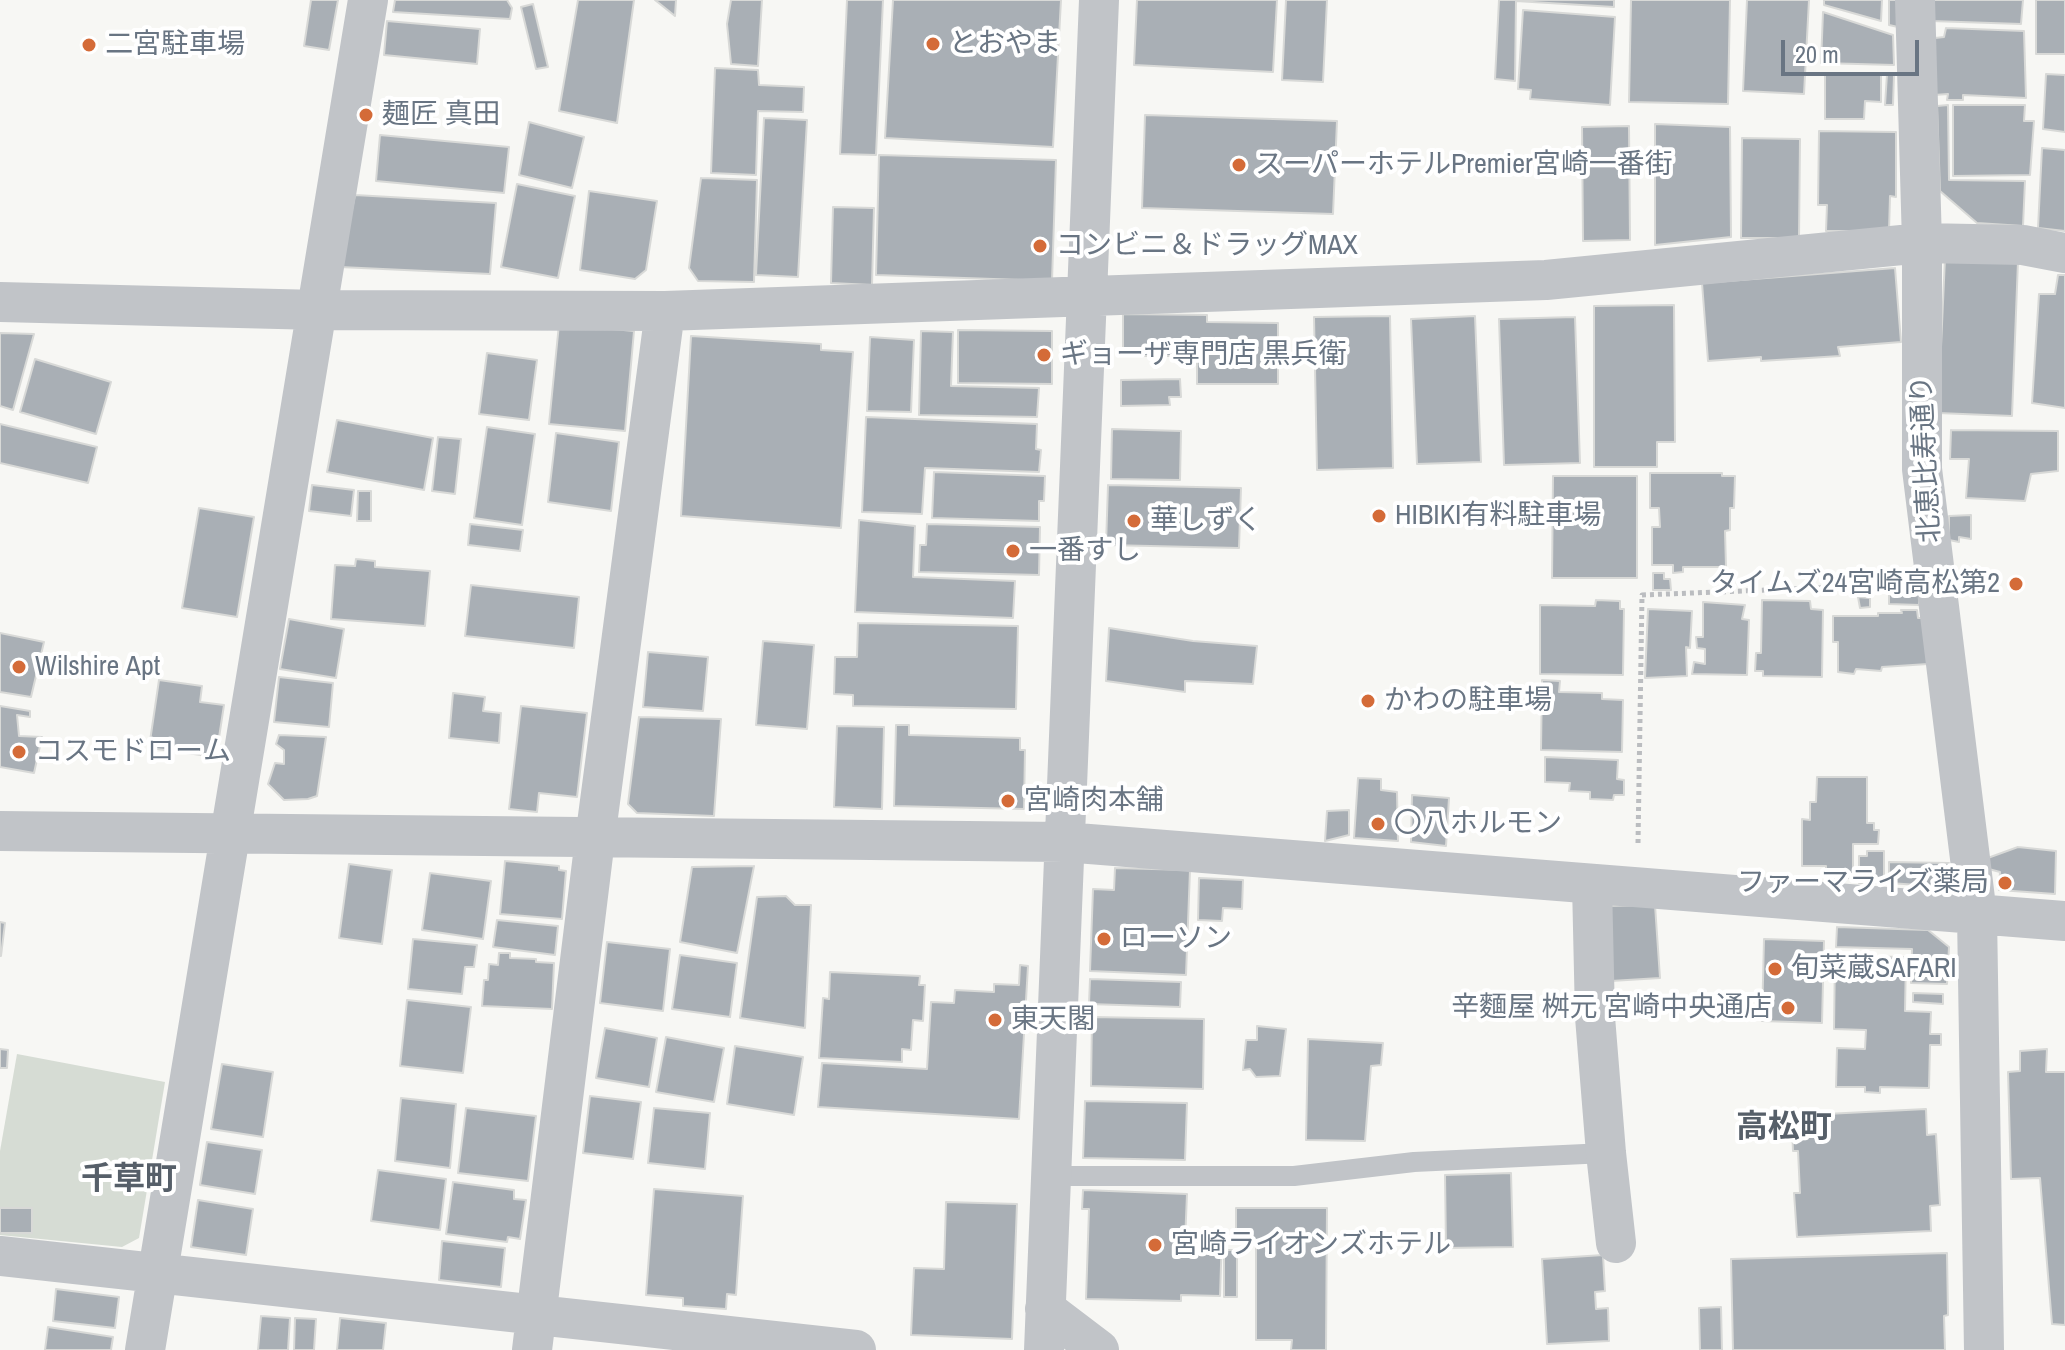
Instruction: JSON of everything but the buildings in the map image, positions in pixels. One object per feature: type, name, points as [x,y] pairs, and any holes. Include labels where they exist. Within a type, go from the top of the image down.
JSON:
[{"type":"street","points":[[145,1350],[368,0]]},
{"type":"street","points":[[1044,1350],[1099,0]]},
{"type":"street","name":"北恵比寿通り","points":[[1915,0],[1922,243],[1922,469],[1977,915],[1984,1350]]},
{"type":"street","points":[[0,302],[318,310],[665,311],[1546,280],[1922,243],[2023,245],[2065,253]]},
{"type":"street","points":[[534,1333],[665,311]]},
{"type":"street","points":[[0,831],[1064,842],[2065,921]]},
{"type":"street","points":[[1592,884],[1595,1017],[1616,1243]]},
{"type":"street","points":[[0,1256],[158,1274],[534,1333],[856,1350]]},
{"type":"street","points":[[1045,1309],[1099,1350]]},
{"type":"lane","points":[[1051,1176],[1294,1176],[1414,1162],[1606,1153]]},
{"type":"path","points":[[1637,888],[1642,595],[1935,583]]},
{"type":"shaded area","points":[[17,1054],[165,1082],[139,1238],[122,1247],[0,1235],[0,1151]]},
{"type":"place","name":"とおやま","points":[[933,44]]},
{"type":"place","name":"二宮駐車場","points":[[89,45]]},
{"type":"place","name":"麺匠 真田","points":[[366,115]]},
{"type":"place","name":"スーパーホテルPremier宮崎一番街","points":[[1239,165]]},
{"type":"place","name":"コンビニ＆ドラッグMAX","points":[[1040,246]]},
{"type":"place","name":"ギョーザ専門店 黒兵衛","points":[[1044,355]]},
{"type":"place","name":"HIBIKI有料駐車場","points":[[1379,516]]},
{"type":"place","name":"華しずく","points":[[1134,521]]},
{"type":"place","name":"一番すし","points":[[1013,551]]},
{"type":"place","name":"タイムズ24宮崎高松第2","points":[[2016,584]]},
{"type":"place","name":"Wilshire Apt","points":[[19,667]]},
{"type":"place","name":"かわの駐車場","points":[[1368,701]]},
{"type":"place","name":"コスモドローム","points":[[19,752]]},
{"type":"place","name":"宮崎肉本舗","points":[[1008,801]]},
{"type":"place","name":"〇八ホルモン","points":[[1378,824]]},
{"type":"place","name":"ファーマライズ薬局","points":[[2005,883]]},
{"type":"place","name":"ローソン","points":[[1104,939]]},
{"type":"place","name":"旬菜蔵SAFARI","points":[[1775,969]]},
{"type":"place","name":"辛麵屋 桝元 宮崎中央通店","points":[[1788,1008]]},
{"type":"place","name":"東天閣","points":[[995,1020]]},
{"type":"place","name":"宮崎ライオンズホテル","points":[[1155,1245]]},
{"type":"district","name":"高松町","points":[[1784,1128]]},
{"type":"district","name":"千草町","points":[[129,1180]]}]
